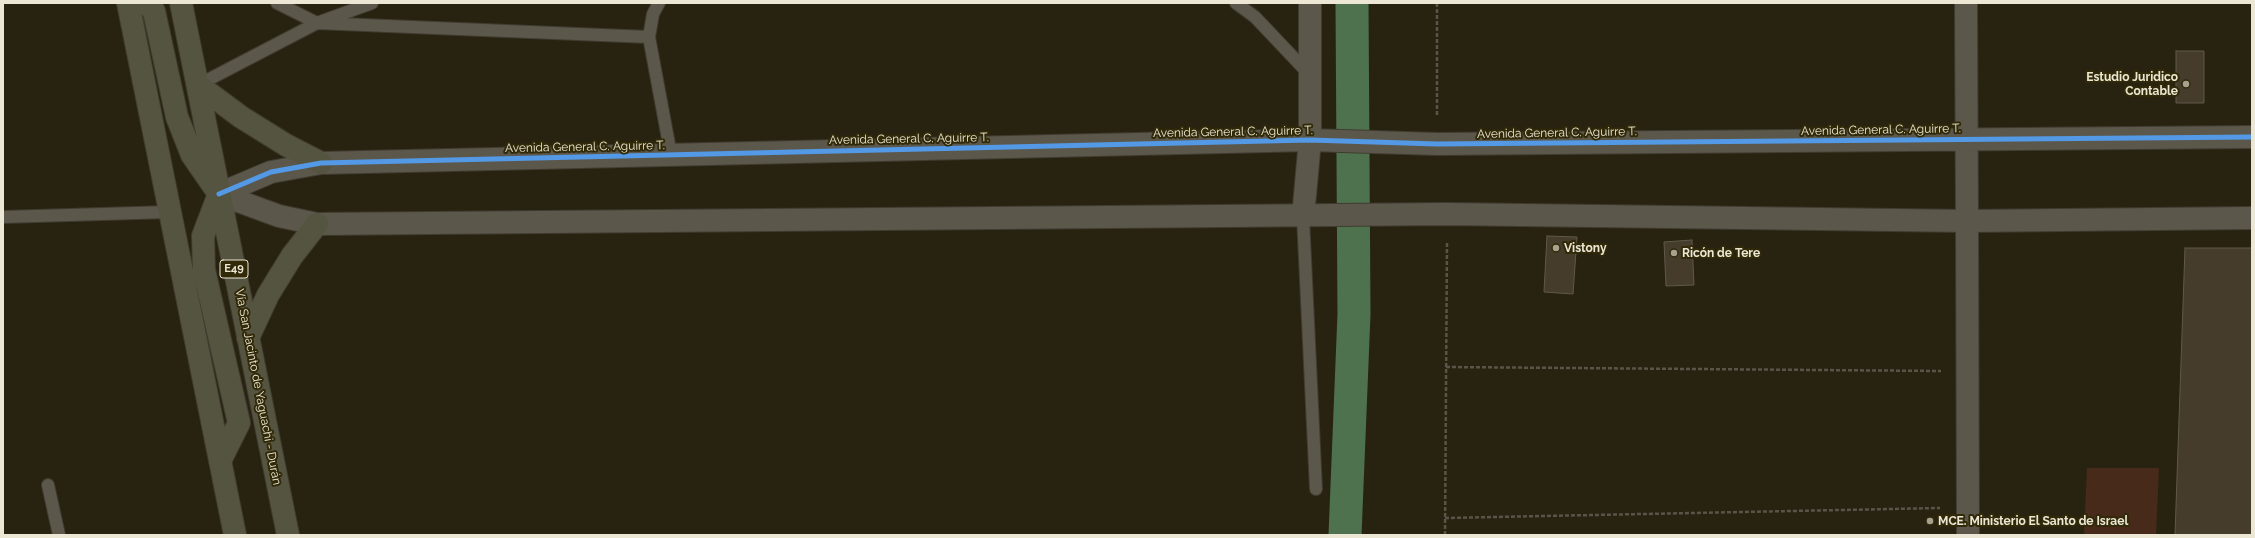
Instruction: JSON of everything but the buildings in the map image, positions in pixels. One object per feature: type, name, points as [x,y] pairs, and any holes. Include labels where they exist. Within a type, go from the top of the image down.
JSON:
[{"type":"main road","points":[[128,3],[235,535]]},
{"type":"main road","points":[[146,3],[154,11],[178,117],[192,155],[219,194],[203,236],[204,270],[239,423],[220,460]]},
{"type":"main road","name":"Vía San Jacinto de Yaguachi - Durán","points":[[181,3],[288,535]]},
{"type":"main road","points":[[198,85],[241,117],[286,145],[321,163]]},
{"type":"main road","points":[[248,338],[268,295],[292,256],[317,224]]},
{"type":"street","points":[[1303,217],[1310,140],[1310,3]]},
{"type":"street","points":[[1966,3],[1968,535]]},
{"type":"street","name":"Avenida General C. Aguirre T.","points":[[219,194],[271,172],[321,163],[1310,140],[1437,144],[2252,137]]},
{"type":"street","points":[[219,194],[279,216],[317,224],[1303,217],[1447,214],[1967,221],[2252,218]]},
{"type":"lane","points":[[277,3],[317,22],[649,37]]},
{"type":"lane","points":[[198,85],[317,22],[372,3]]},
{"type":"lane","points":[[659,3],[653,14],[649,37],[671,155]]},
{"type":"lane","points":[[1236,3],[1255,17],[1310,75]]},
{"type":"lane","points":[[3,217],[169,212]]},
{"type":"lane","points":[[1303,217],[1316,489]]},
{"type":"lane","points":[[48,485],[59,535]]},
{"type":"path","points":[[1437,3],[1437,144]]},
{"type":"path","points":[[1445,535],[1447,214]]},
{"type":"path","points":[[1446,367],[1968,371]]},
{"type":"path","points":[[1445,518],[1968,508]]},
{"type":"shaded area","points":[[2087,468],[2159,468],[2156,535],[2084,535]]},
{"type":"waterway","points":[[1345,535],[1354,314],[1352,3]]},
{"type":"cycle path","points":[[219,194],[271,172],[321,163],[1310,140],[1437,144],[2252,137]]},
{"type":"place","name":"Estudio Juridico Contable","points":[[2186,84]]},
{"type":"place","name":"Vistony","points":[[1556,248]]},
{"type":"place","name":"Ricón de Tere","points":[[1674,253]]},
{"type":"place","name":"MCE. Ministerio El Santo de Israel","points":[[1930,521]]}]
